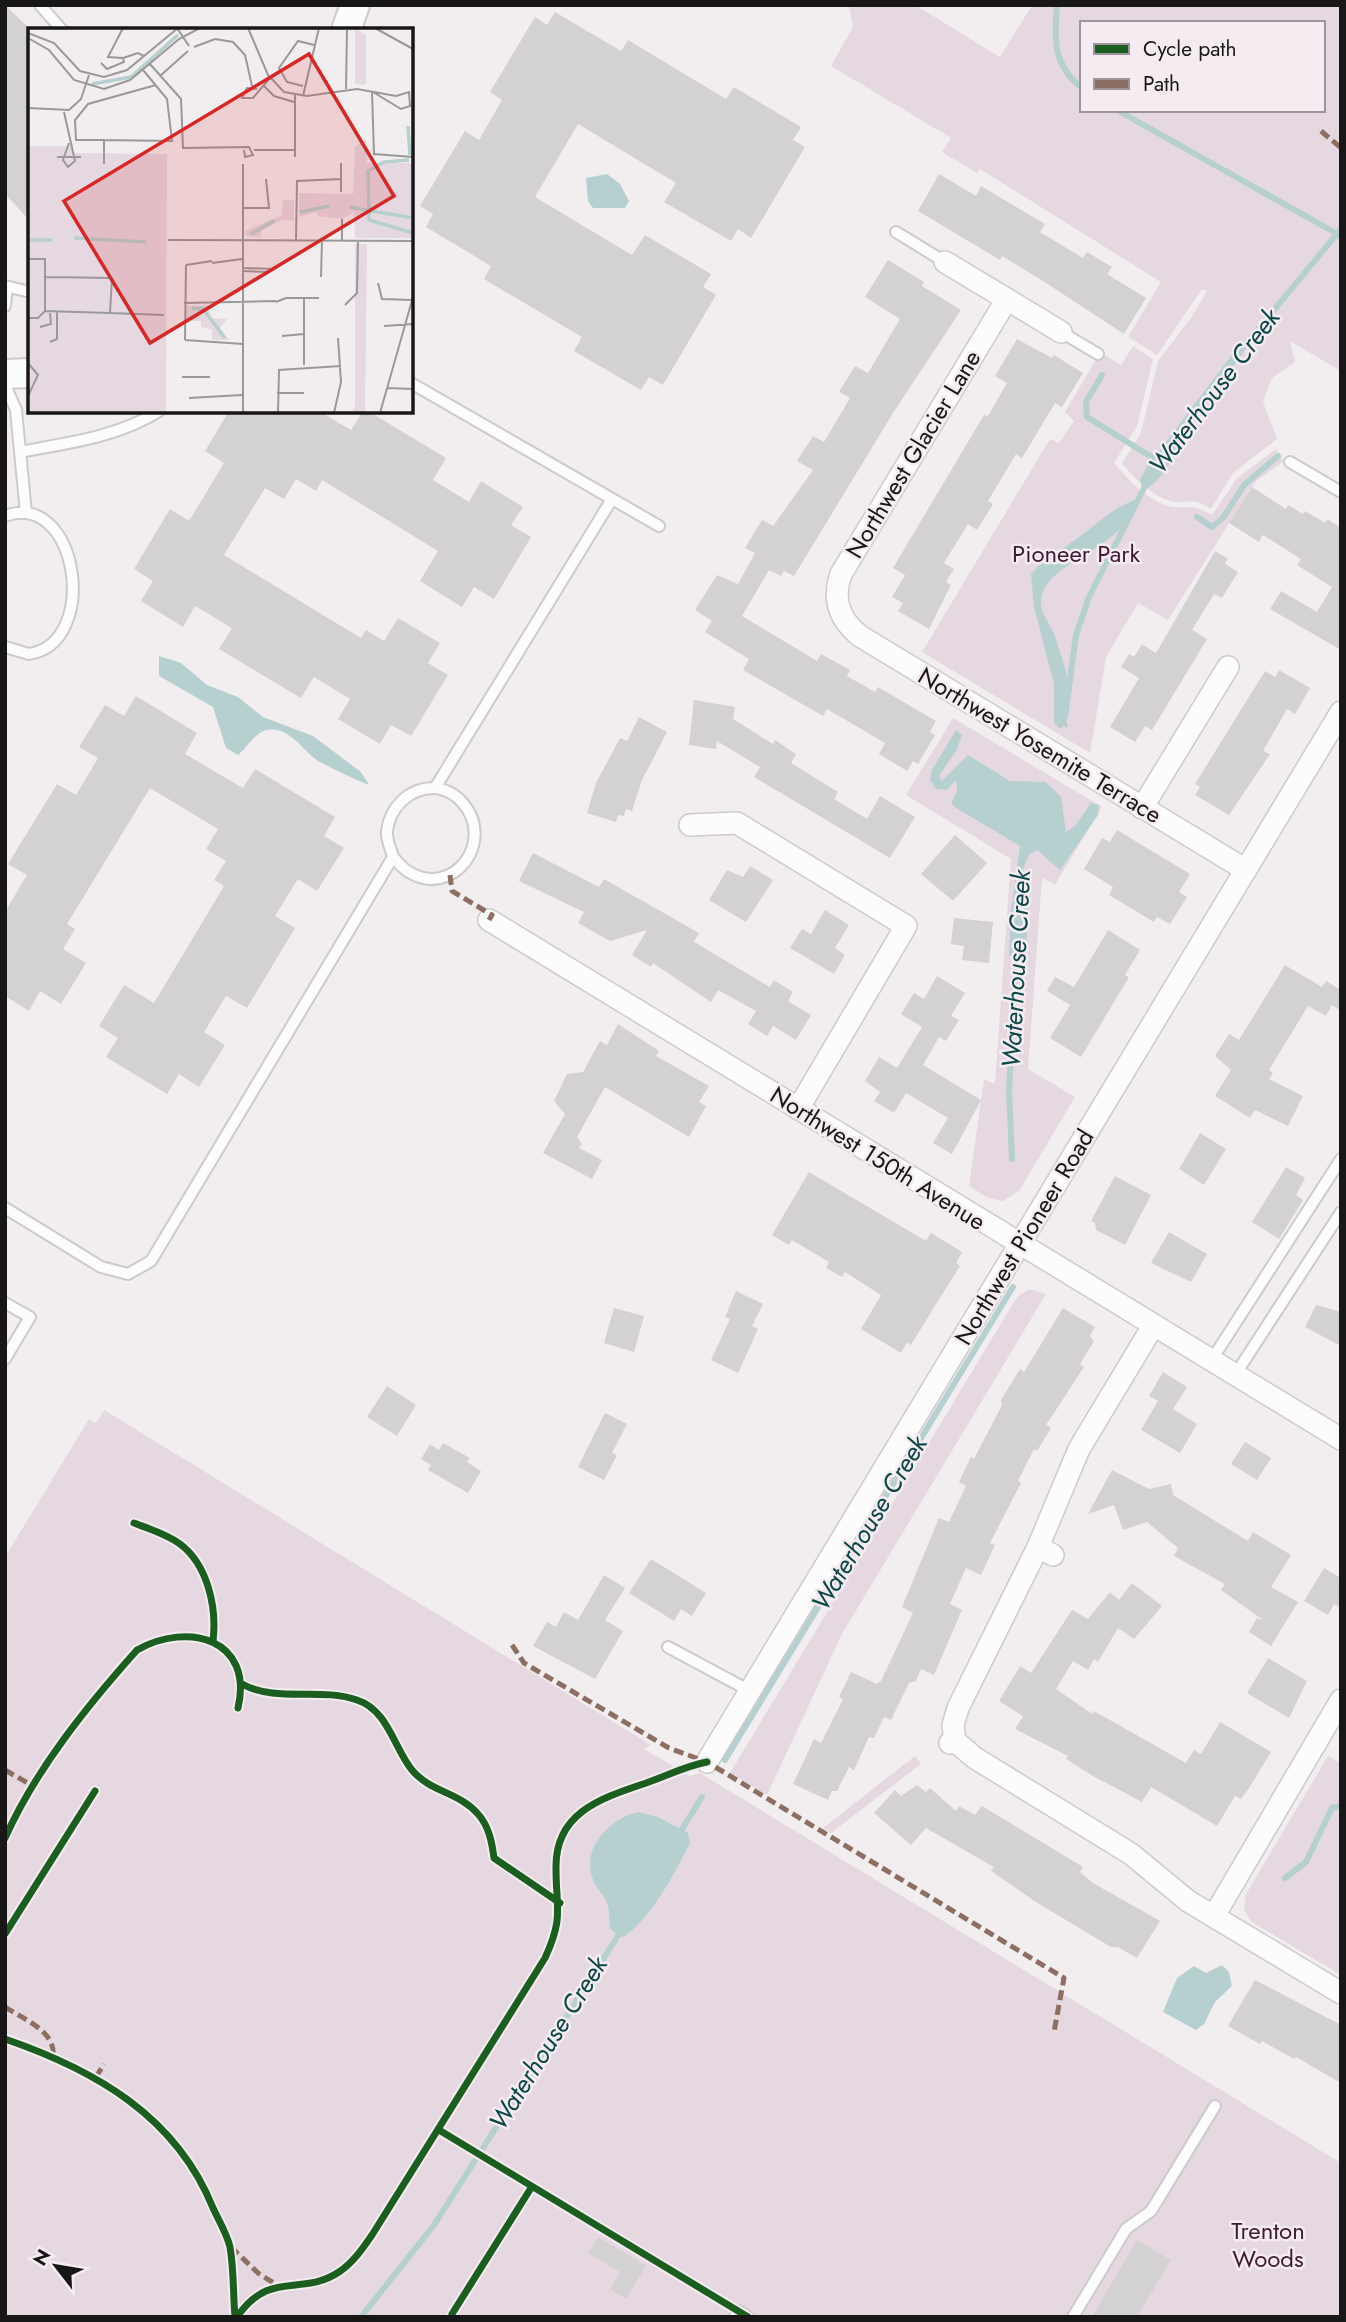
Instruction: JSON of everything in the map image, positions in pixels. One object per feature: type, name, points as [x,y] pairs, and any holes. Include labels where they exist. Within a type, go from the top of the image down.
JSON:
[{"type":"street","points":[[347,28],[355,5]]},
{"type":"street","points":[[945,262],[1061,332]]},
{"type":"street","name":"Northwest Glacier Lane","points":[[839,614],[836,597],[841,574],[1007,299]]},
{"type":"street","points":[[5,374],[28,373]]},
{"type":"street","name":"Northwest Yosemite Terrace","points":[[839,614],[847,626],[860,636],[1246,870]]},
{"type":"street","points":[[1142,808],[1228,667]]},
{"type":"street","name":"Northwest Pioneer Road","points":[[707,1762],[1341,712]]},
{"type":"street","points":[[690,825],[737,823],[906,926],[798,1108]]},
{"type":"street","name":"Northwest 150th Avenue","points":[[489,920],[1341,1439]]},
{"type":"street","points":[[1153,1326],[1079,1449],[1045,1551],[958,1709],[953,1726],[953,1742],[1131,1854],[1171,1888],[1214,1916],[1341,1993]]},
{"type":"street","points":[[1214,1916],[1341,1699]]},
{"type":"lane","points":[[40,5],[60,28]]},
{"type":"lane","points":[[896,232],[945,262]]},
{"type":"lane","points":[[5,306],[6,287],[28,292]]},
{"type":"lane","points":[[1061,332],[1098,354]]},
{"type":"lane","points":[[413,384],[659,526]]},
{"type":"lane","points":[[5,385],[16,410],[26,513]]},
{"type":"lane","points":[[20,452],[91,439],[144,421],[156,413]]},
{"type":"lane","points":[[1290,462],[1341,492]]},
{"type":"lane","points":[[435,788],[612,499]]},
{"type":"lane","points":[[5,516],[26,513],[45,520],[63,543],[73,573],[74,594],[65,624],[49,646],[25,654],[5,647]]},
{"type":"lane","points":[[435,788],[457,796],[472,813],[477,835],[469,859],[450,874],[429,878],[409,872],[393,857],[386,834],[393,810],[411,793],[435,788]]},
{"type":"lane","points":[[5,1208],[101,1267],[128,1274],[151,1261],[393,857]]},
{"type":"lane","points":[[1211,1361],[1341,1159]]},
{"type":"lane","points":[[1236,1375],[1341,1212]]},
{"type":"lane","points":[[5,1303],[30,1317],[5,1359]]},
{"type":"lane","points":[[668,1647],[750,1691]]},
{"type":"lane","points":[[1073,2317],[1126,2229],[1151,2211],[1215,2106]]},
{"type":"lane","points":[[735,2317],[739,2311],[748,2317]]},
{"type":"green space","points":[[849,5],[915,5],[1000,57],[1032,5],[1341,5],[1341,371],[1290,341],[1295,362],[1272,378],[1263,402],[1277,439],[1233,473],[1211,509],[1197,502],[1170,501],[1156,495],[1122,463],[1141,433],[1158,361],[1191,318],[1207,291],[1202,289],[1157,355],[1128,337],[1161,282],[980,169],[977,173],[942,152],[951,138],[831,66],[853,27]]},
{"type":"green space","name":"Pioneer Park","points":[[1133,346],[1153,359],[1137,426],[1114,463],[1144,493],[1165,505],[1197,508],[1212,515],[1237,478],[1276,449],[1284,461],[1255,482],[1168,620],[1138,603],[1106,657],[1090,753],[922,652],[1050,439],[1059,443],[1074,421],[1065,412],[1098,356],[1103,354],[1121,365]]},
{"type":"green space","points":[[953,718],[1102,807],[1055,885],[1042,878],[1028,1069],[1075,1097],[1019,1191],[1003,1201],[988,1198],[969,1186],[984,1079],[995,1084],[1011,859],[906,795]]},
{"type":"green space","points":[[1029,1289],[1046,1294],[842,1634],[767,1795],[730,1773],[1017,1297]]},
{"type":"green space","name":"Trenton Woods","points":[[104,1410],[651,1745],[644,1749],[690,1776],[700,1773],[1341,2163],[1341,2317],[5,2317],[5,1557],[89,1419],[96,1423]]},
{"type":"green space","points":[[915,1756],[921,1764],[831,1833],[823,1828]]},
{"type":"green space","points":[[1328,1756],[1341,1763],[1341,1975],[1252,1922],[1244,1910],[1246,1894]]},
{"type":"water","points":[[607,174],[620,184],[629,201],[625,208],[593,208],[588,201],[586,178]]},
{"type":"water","points":[[1235,351],[1242,354],[1204,402],[1161,476],[1143,490],[1140,480],[1146,468]]},
{"type":"water","points":[[1137,499],[1129,517],[1117,531],[1056,574],[1046,586],[1041,600],[1066,670],[1068,728],[1054,723],[1054,684],[1034,607],[1031,574],[1106,516]]},
{"type":"water","points":[[159,656],[181,663],[207,685],[238,697],[263,717],[313,736],[361,772],[369,785],[320,762],[282,731],[262,732],[238,755],[226,748],[213,707],[159,676]]},
{"type":"water","points":[[956,730],[962,735],[956,751],[939,776],[942,781],[968,755],[1010,781],[1046,782],[1061,797],[1066,832],[1075,826],[1091,803],[1099,805],[1098,815],[1060,870],[1037,850],[1029,855],[1023,869],[1028,886],[1026,960],[1009,956],[1011,911],[1020,846],[951,803],[957,791],[956,780],[947,790],[936,789],[930,780],[932,770]]},
{"type":"water","points":[[638,1812],[658,1817],[688,1833],[690,1843],[654,1906],[624,1937],[618,1936],[610,1928],[607,1904],[594,1882],[590,1859],[607,1829],[617,1821]]},
{"type":"water","points":[[1222,1965],[1229,1972],[1232,1986],[1215,2002],[1204,2024],[1196,2030],[1163,2012],[1177,1978],[1194,1966],[1206,1973]]},
{"type":"building","points":[[5,5],[29,28],[28,219],[5,194]]},
{"type":"building","points":[[555,12],[621,51],[628,40],[726,99],[734,87],[801,127],[793,140],[805,147],[751,238],[738,229],[731,241],[664,202],[676,183],[578,124],[535,197],[632,255],[645,235],[711,274],[703,287],[716,295],[663,385],[649,377],[641,390],[574,351],[582,337],[484,279],[491,266],[426,227],[433,214],[420,206],[465,131],[479,140],[502,100],[490,92],[535,17],[547,25]]},
{"type":"building","points":[[939,174],[976,196],[981,186],[1045,224],[1040,232],[1083,258],[1087,252],[1112,267],[1107,274],[1146,298],[1124,334],[1002,256],[1000,260],[918,211]]},
{"type":"building","points":[[888,260],[924,282],[922,286],[961,310],[893,413],[794,576],[784,571],[781,576],[769,570],[742,616],[817,661],[821,654],[850,670],[847,676],[875,692],[878,687],[936,721],[930,732],[935,735],[918,764],[913,761],[907,771],[879,754],[885,743],[827,709],[823,716],[743,670],[749,659],[705,632],[712,621],[695,610],[717,575],[738,584],[755,553],[745,548],[762,520],[773,526],[813,470],[797,461],[813,436],[824,442],[850,398],[839,392],[855,366],[868,373],[900,319],[865,297]]},
{"type":"building","points":[[1017,339],[1052,358],[1054,355],[1083,373],[1062,407],[1055,403],[1022,458],[1016,454],[988,501],[993,504],[977,530],[968,524],[944,563],[954,569],[946,582],[951,585],[929,629],[898,611],[903,603],[892,597],[905,575],[893,568],[984,415],[988,416],[1007,383],[995,376]]},
{"type":"building","points":[[228,413],[322,413],[351,430],[362,413],[371,413],[446,458],[433,480],[469,502],[481,481],[523,507],[511,525],[531,537],[494,599],[474,587],[462,607],[420,581],[438,551],[322,480],[316,491],[296,479],[284,499],[265,488],[224,555],[361,638],[366,630],[384,641],[398,618],[440,643],[428,663],[448,675],[411,736],[391,725],[380,744],[338,719],[350,699],[314,677],[301,698],[219,649],[232,628],[195,606],[183,627],[141,601],[153,581],[134,569],[170,509],[189,521],[224,463],[205,451]]},
{"type":"building","points":[[1252,487],[1286,509],[1288,505],[1325,523],[1327,519],[1341,528],[1341,650],[1270,609],[1281,591],[1317,612],[1332,587],[1297,565],[1301,559],[1263,535],[1259,542],[1229,523]]},
{"type":"building","points":[[1215,551],[1228,559],[1225,564],[1238,572],[1222,598],[1214,594],[1192,630],[1207,639],[1152,730],[1145,726],[1135,742],[1110,727],[1139,678],[1121,667],[1129,654],[1134,657],[1142,644],[1156,653]]},
{"type":"building","points":[[1279,670],[1310,688],[1295,714],[1287,709],[1263,751],[1270,754],[1229,815],[1195,795],[1200,787],[1195,784],[1265,671],[1275,677]]},
{"type":"building","points":[[136,696],[197,733],[185,754],[243,788],[255,769],[335,817],[324,836],[344,848],[317,891],[298,879],[275,916],[295,928],[247,1008],[226,996],[204,1032],[225,1045],[199,1087],[179,1074],[167,1094],[106,1057],[118,1038],[99,1026],[124,985],[154,1003],[224,886],[214,880],[226,861],[206,849],[218,829],[150,788],[67,924],[75,929],[63,949],[86,963],[61,1004],[40,991],[29,1011],[5,996],[5,912],[27,875],[8,864],[57,784],[76,795],[98,758],[79,747],[105,705],[124,716]]},
{"type":"building","points":[[694,700],[735,707],[733,719],[773,744],[775,740],[796,754],[791,763],[838,792],[834,799],[867,819],[880,796],[915,817],[890,858],[754,777],[760,767],[717,741],[716,749],[689,745]]},
{"type":"building","points":[[639,717],[667,732],[642,780],[632,811],[626,809],[624,816],[618,815],[616,822],[587,813],[596,783],[620,738],[627,741]]},
{"type":"building","points":[[1117,830],[1190,874],[1179,892],[1187,897],[1170,924],[1157,917],[1154,922],[1109,895],[1113,887],[1084,869],[1102,838],[1110,842]]},
{"type":"building","points":[[955,835],[987,863],[953,901],[921,874]]},
{"type":"building","points":[[533,853],[599,887],[604,879],[699,933],[694,942],[770,987],[774,980],[793,992],[788,1001],[811,1015],[796,1040],[773,1026],[767,1036],[748,1024],[756,1011],[718,990],[711,1002],[653,963],[651,967],[632,955],[647,930],[610,941],[578,923],[584,912],[519,881]]},
{"type":"building","points":[[750,866],[773,880],[746,922],[709,900],[727,870],[743,877]]},
{"type":"building","points":[[825,910],[849,925],[835,948],[845,955],[834,974],[790,948],[802,929],[811,934]]},
{"type":"building","points":[[954,918],[993,922],[989,963],[962,960],[964,946],[951,944]]},
{"type":"building","points":[[1108,930],[1140,950],[1125,975],[1129,977],[1081,1057],[1050,1038],[1070,1005],[1047,991],[1055,977],[1074,987]]},
{"type":"building","points":[[1285,965],[1322,987],[1326,981],[1341,990],[1341,1011],[1332,1005],[1326,1016],[1308,1006],[1269,1070],[1273,1073],[1269,1079],[1303,1096],[1288,1126],[1255,1110],[1250,1118],[1215,1096],[1231,1070],[1215,1056],[1229,1034],[1239,1040]]},
{"type":"building","points":[[937,976],[965,993],[951,1016],[959,1020],[946,1041],[939,1037],[923,1065],[981,1100],[952,1154],[933,1143],[948,1118],[906,1093],[894,1113],[874,1101],[880,1092],[865,1081],[879,1057],[897,1068],[922,1027],[901,1014],[914,993],[924,999]]},
{"type":"building","points":[[618,1024],[659,1051],[656,1056],[709,1086],[699,1102],[706,1106],[689,1137],[605,1087],[577,1137],[582,1144],[579,1148],[602,1160],[592,1179],[543,1153],[565,1114],[554,1101],[567,1074],[583,1072],[600,1041],[607,1045]]},
{"type":"building","points":[[1200,1133],[1226,1149],[1204,1185],[1179,1169]]},
{"type":"building","points":[[1286,1167],[1305,1178],[1296,1195],[1303,1200],[1279,1239],[1252,1222]]},
{"type":"building","points":[[809,1172],[926,1241],[931,1233],[962,1252],[956,1263],[960,1266],[911,1345],[907,1342],[901,1353],[861,1329],[881,1295],[845,1272],[842,1277],[826,1268],[829,1262],[792,1240],[789,1245],[772,1235]]},
{"type":"building","points":[[1115,1176],[1151,1195],[1125,1245],[1096,1230],[1095,1223],[1091,1221]]},
{"type":"building","points":[[1169,1232],[1207,1254],[1191,1282],[1151,1263]]},
{"type":"building","points":[[736,1291],[763,1304],[752,1326],[758,1329],[738,1373],[711,1360],[730,1319],[725,1317]]},
{"type":"building","points":[[1316,1305],[1341,1312],[1341,1346],[1305,1327]]},
{"type":"building","points":[[614,1308],[644,1316],[634,1352],[604,1343]]},
{"type":"building","points":[[1063,1308],[1095,1327],[1090,1336],[1094,1341],[1080,1364],[1084,1367],[1046,1425],[1051,1428],[1037,1451],[1034,1449],[1018,1481],[1021,1483],[990,1543],[995,1545],[981,1575],[966,1568],[950,1604],[962,1610],[934,1675],[921,1669],[916,1681],[909,1683],[891,1720],[884,1717],[874,1738],[869,1737],[854,1770],[849,1767],[837,1791],[832,1791],[828,1800],[793,1784],[814,1739],[821,1743],[843,1699],[839,1697],[851,1672],[877,1684],[881,1681],[913,1613],[902,1607],[939,1518],[949,1522],[966,1486],[959,1482],[1002,1405],[1001,1400],[1020,1369],[1024,1372]]},
{"type":"building","points":[[1163,1372],[1187,1387],[1173,1409],[1197,1424],[1180,1453],[1141,1430],[1158,1401],[1149,1396]]},
{"type":"building","points":[[387,1386],[416,1405],[397,1436],[367,1417]]},
{"type":"building","points":[[605,1413],[627,1424],[612,1453],[617,1455],[604,1480],[578,1467]]},
{"type":"building","points":[[1245,1442],[1271,1458],[1257,1480],[1231,1464]]},
{"type":"building","points":[[443,1443],[470,1458],[467,1462],[481,1471],[468,1493],[428,1470],[431,1465],[421,1459],[430,1444],[439,1450]]},
{"type":"building","points":[[1112,1470],[1149,1489],[1171,1484],[1173,1495],[1248,1541],[1253,1532],[1291,1555],[1271,1587],[1298,1602],[1271,1646],[1249,1632],[1257,1618],[1263,1620],[1221,1590],[1225,1584],[1174,1556],[1178,1548],[1147,1522],[1123,1530],[1114,1505],[1088,1514]]},
{"type":"building","points":[[651,1559],[706,1593],[692,1616],[681,1609],[674,1621],[629,1593]]},
{"type":"building","points":[[1324,1568],[1341,1578],[1341,1608],[1334,1604],[1328,1615],[1304,1601]]},
{"type":"building","points":[[604,1575],[625,1588],[605,1620],[623,1631],[595,1679],[533,1646],[547,1622],[556,1627],[564,1612],[578,1620]]},
{"type":"building","points":[[1132,1583],[1162,1606],[1134,1639],[1118,1628],[1098,1662],[1094,1659],[1088,1670],[1073,1661],[1056,1689],[1092,1714],[1094,1711],[1186,1763],[1194,1750],[1201,1754],[1220,1722],[1271,1752],[1241,1799],[1235,1796],[1217,1826],[1151,1787],[1142,1802],[1093,1776],[1066,1759],[1068,1756],[1015,1729],[1023,1716],[999,1701],[1020,1666],[1031,1673],[1072,1610],[1088,1619],[1110,1592],[1119,1600]]},
{"type":"building","points":[[1268,1658],[1307,1681],[1289,1718],[1247,1693]]},
{"type":"building","points":[[917,1785],[926,1792],[930,1788],[956,1811],[959,1806],[975,1815],[982,1806],[1083,1867],[1080,1872],[1093,1883],[1160,1921],[1137,1958],[1118,1947],[1111,1947],[1036,1902],[991,1871],[994,1867],[926,1828],[911,1845],[874,1813],[895,1790],[901,1796]]},
{"type":"building","points":[[1255,1980],[1341,2025],[1341,2083],[1296,2057],[1294,2059],[1262,2041],[1260,2044],[1228,2026]]},
{"type":"building","points":[[598,2237],[646,2266],[626,2299],[610,2289],[620,2272],[588,2253]]},
{"type":"building","points":[[1137,2240],[1171,2260],[1137,2317],[1092,2317]]},
{"type":"waterway","points":[[1057,5],[1058,51],[1065,71],[1080,86]]},
{"type":"waterway","points":[[1121,112],[1341,236]]},
{"type":"waterway","name":"Waterhouse Creek","points":[[1235,357],[1341,229]]},
{"type":"waterway","points":[[1102,375],[1086,402],[1087,417],[1158,461]]},
{"type":"waterway","points":[[1197,517],[1212,527],[1223,518],[1244,485],[1278,456]]},
{"type":"waterway","name":"Waterhouse Creek","points":[[1060,725],[1065,717],[1076,635],[1089,597],[1145,486]]},
{"type":"waterway","name":"Waterhouse Creek","points":[[1012,1159],[1009,1090],[1016,955]]},
{"type":"waterway","name":"Waterhouse Creek","points":[[725,1760],[1013,1287]]},
{"type":"waterway","name":"Waterhouse Creek","points":[[679,1834],[702,1797]]},
{"type":"waterway","points":[[1285,1878],[1306,1862],[1332,1808],[1341,1806]]},
{"type":"waterway","name":"Waterhouse Creek","points":[[361,2317],[434,2225],[621,1931]]},
{"type":"marked path","points":[[1321,131],[1341,148]]},
{"type":"marked path","points":[[450,875],[452,891],[492,915],[489,920]]},
{"type":"marked path","points":[[512,1645],[524,1663],[669,1748],[707,1762],[1064,1978],[1054,2032]]},
{"type":"marked path","points":[[5,1770],[33,1786]]},
{"type":"marked path","points":[[5,2007],[44,2033],[53,2047],[53,2056]]},
{"type":"marked path","points":[[96,2077],[104,2064]]},
{"type":"marked path","points":[[231,2247],[258,2273],[277,2285]]},
{"type":"cycle path","points":[[134,1523],[175,1540],[198,1563],[212,1601],[213,1641]]},
{"type":"cycle path","points":[[5,1838],[47,1763],[100,1693],[137,1650],[157,1641],[177,1637],[196,1637],[213,1642],[227,1652],[236,1666],[240,1685],[238,1708]]},
{"type":"cycle path","points":[[242,1684],[270,1693],[343,1696],[368,1705],[383,1721],[406,1761],[419,1777],[462,1801],[478,1814],[487,1829],[494,1858],[560,1903]]},
{"type":"cycle path","points":[[237,2317],[249,2302],[262,2293],[274,2288],[312,2283],[339,2272],[353,2260],[372,2235],[545,1958],[557,1922],[558,1849],[563,1833],[572,1820],[584,1810],[613,1795],[707,1762]]},
{"type":"cycle path","points":[[5,1934],[95,1791]]},
{"type":"cycle path","points":[[5,2039],[38,2051],[101,2082],[155,2122],[178,2147],[197,2176],[229,2242],[235,2317]]},
{"type":"cycle path","points":[[439,2130],[748,2317]]},
{"type":"cycle path","points":[[452,2314],[531,2188]]}]
